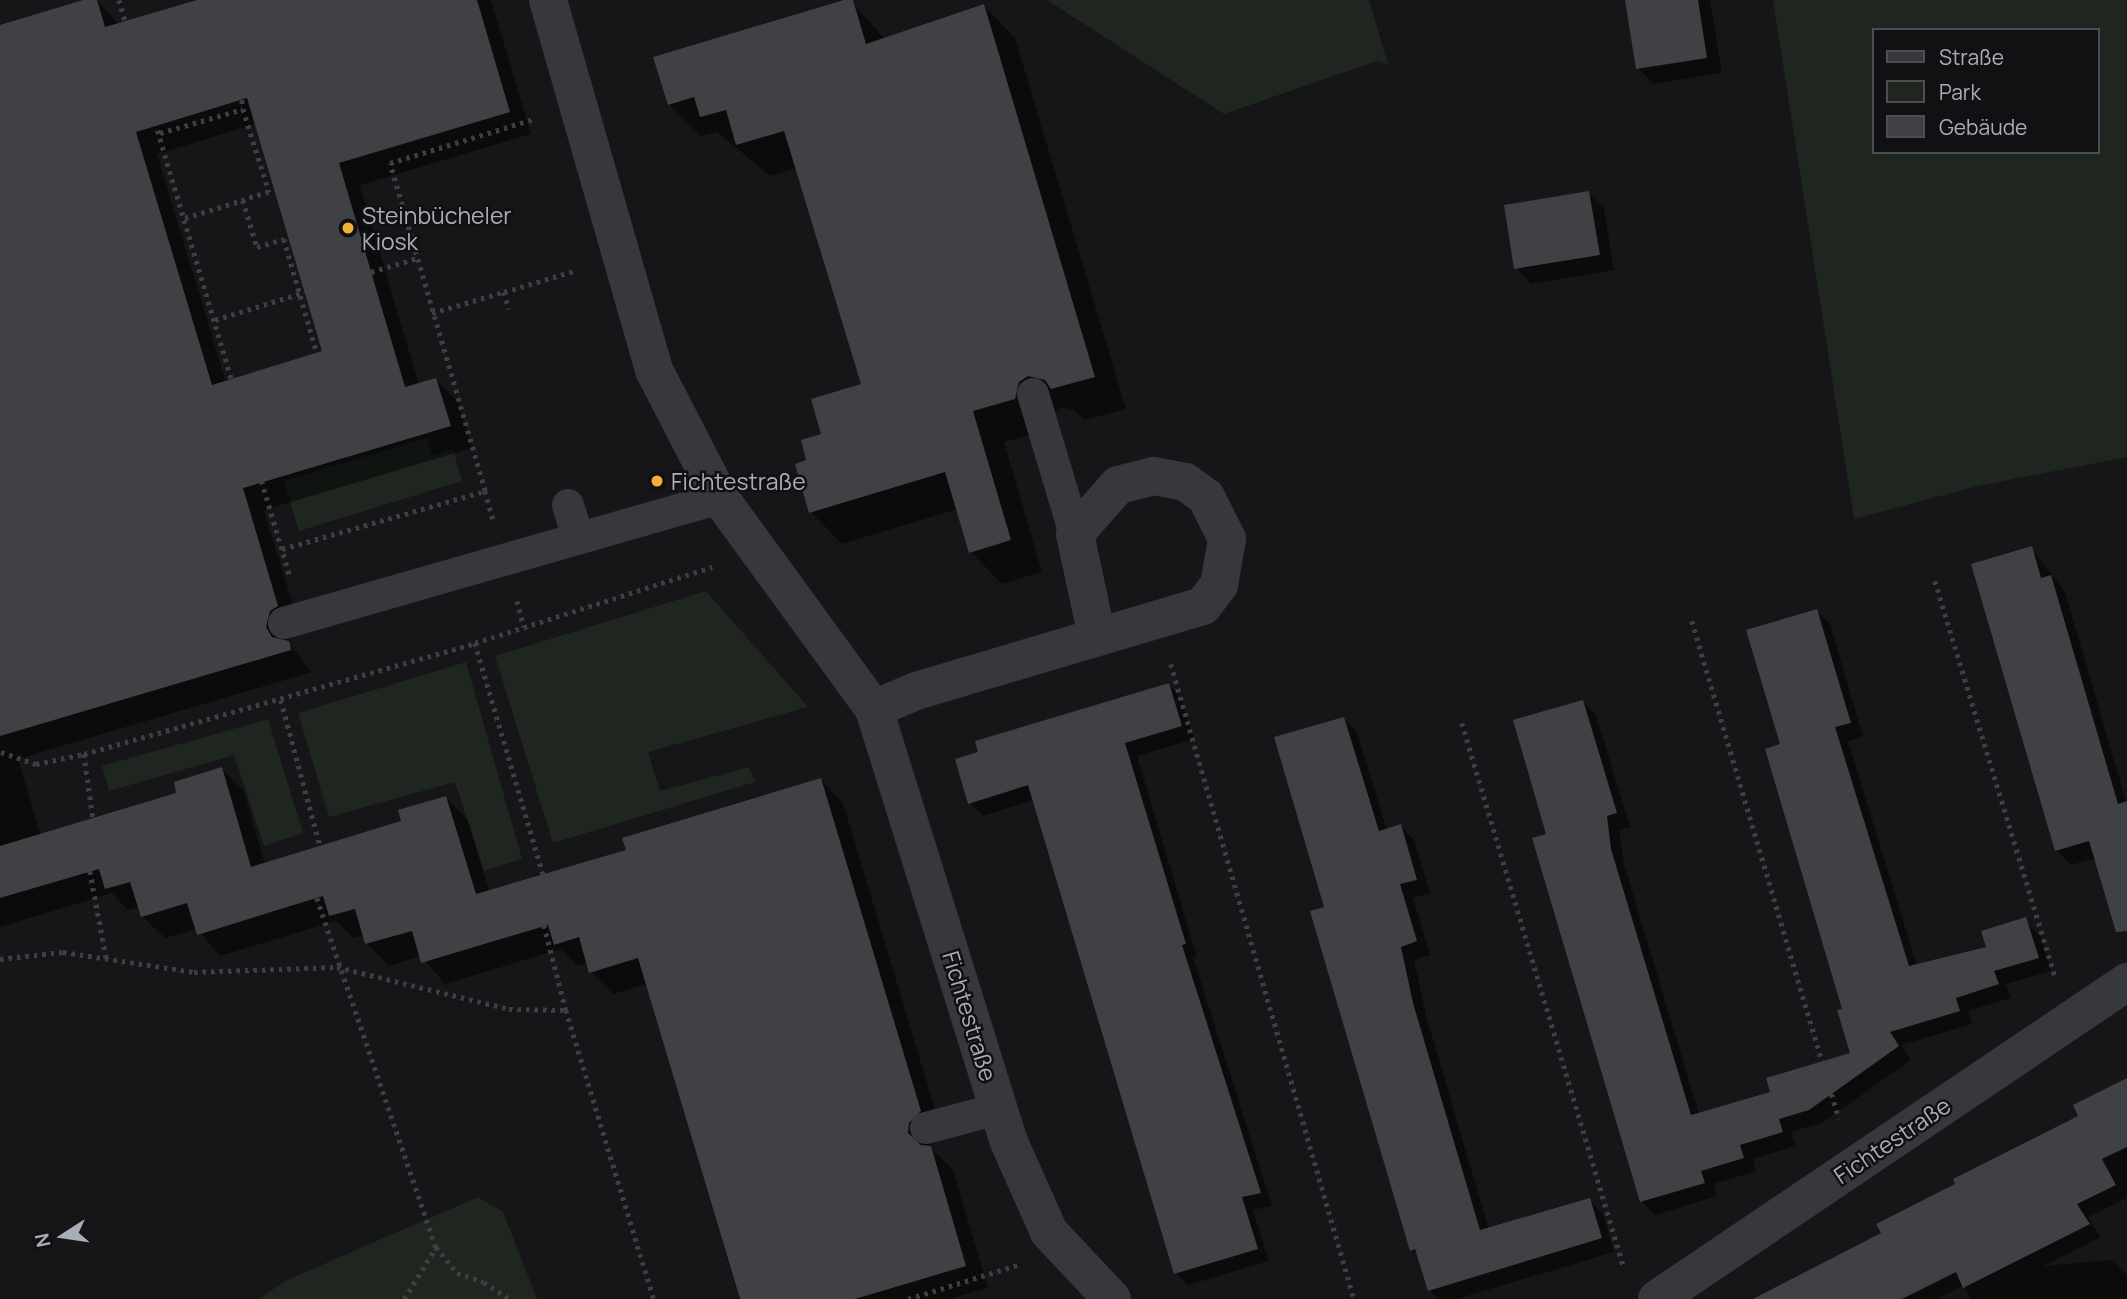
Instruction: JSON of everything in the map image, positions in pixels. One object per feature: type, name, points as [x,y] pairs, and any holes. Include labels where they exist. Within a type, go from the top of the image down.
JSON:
[{"type":"street","name":"Fichtestraße","points":[[548,0],[655,372],[720,498],[757,553],[874,709],[998,1109],[1049,1232],[1112,1299]]},
{"type":"street","points":[[874,709],[916,691],[1203,606],[1219,585],[1227,539],[1206,497],[1185,482],[1153,476],[1118,485],[1075,534],[1097,637]]},
{"type":"street","name":"Fichtestraße","points":[[1657,1299],[2127,982]]},
{"type":"lane","points":[[1033,394],[1075,534]]},
{"type":"lane","points":[[284,623],[720,498]]},
{"type":"lane","points":[[568,505],[578,538]]},
{"type":"lane","points":[[926,1128],[998,1109]]},
{"type":"path","points":[[119,0],[282,549],[485,491],[390,163],[578,105]]},
{"type":"path","points":[[185,218],[269,192],[242,100]]},
{"type":"path","points":[[160,134],[243,108]]},
{"type":"path","points":[[243,200],[257,247],[286,239],[317,353]]},
{"type":"path","points":[[371,272],[417,258]]},
{"type":"path","points":[[432,313],[582,269]]},
{"type":"path","points":[[504,292],[509,309]]},
{"type":"path","points":[[215,320],[302,293]]},
{"type":"path","points":[[1,752],[36,764],[84,754],[475,643],[757,553]]},
{"type":"path","points":[[1935,581],[2069,1021]]},
{"type":"path","points":[[1157,619],[1354,1299]]},
{"type":"path","points":[[1692,621],[1853,1167]]},
{"type":"path","points":[[475,643],[542,874]]},
{"type":"path","points":[[281,700],[320,846]]},
{"type":"path","points":[[1462,723],[1625,1272]]},
{"type":"path","points":[[84,754],[93,818]]},
{"type":"path","points":[[90,871],[107,962]]},
{"type":"path","points":[[317,898],[337,967],[436,1247],[457,1273],[484,1282],[509,1299]]},
{"type":"path","points":[[544,925],[566,1010],[654,1299]]},
{"type":"path","points":[[0,959],[63,952],[107,962],[194,972],[337,967],[509,1009],[566,1010]]},
{"type":"path","points":[[908,1299],[1018,1265],[1049,1232]]},
{"type":"path","points":[[404,1299],[436,1247]]},
{"type":"green space","points":[[1047,0],[1369,0],[1388,64],[1377,61],[1224,114]]},
{"type":"green space","points":[[1773,0],[2127,0],[2127,457],[1978,486],[1854,519]]},
{"type":"green space","points":[[427,438],[432,456],[453,449],[462,481],[299,531],[284,481]]},
{"type":"green space","points":[[706,591],[808,707],[648,752],[660,791],[749,767],[755,782],[553,843],[495,656]]},
{"type":"green space","points":[[466,662],[522,859],[484,871],[455,782],[329,817],[298,713]]},
{"type":"green space","points":[[268,719],[303,833],[264,846],[234,755],[109,791],[102,766]]},
{"type":"green space","points":[[478,1197],[503,1212],[537,1299],[259,1299],[285,1281]]},
{"type":"building","points":[[83,0],[97,0],[105,27],[197,0],[477,0],[510,112],[339,163],[405,387],[436,378],[451,426],[243,488],[278,606],[270,611],[266,627],[272,637],[289,641],[291,650],[0,736],[0,25]],"holes":[[[247,98],[322,351],[212,385],[136,132]]]},
{"type":"building","points":[[844,0],[853,0],[866,44],[984,4],[1095,377],[1051,389],[1045,380],[1028,376],[1019,382],[1015,399],[973,411],[1011,540],[969,553],[945,472],[809,513],[795,464],[806,460],[801,440],[821,434],[811,399],[861,384],[784,131],[736,145],[726,110],[700,117],[694,97],[668,105],[653,57]]},
{"type":"building","points":[[1625,0],[1698,0],[1707,58],[1636,69]]},
{"type":"building","points":[[1589,191],[1600,255],[1514,269],[1504,205]]},
{"type":"building","points":[[2032,546],[2041,578],[2051,575],[2118,804],[2127,801],[2127,931],[2116,932],[2089,841],[2055,851],[1971,564]]},
{"type":"building","points":[[1817,609],[1851,723],[1835,727],[1909,966],[1986,947],[1981,931],[2026,917],[2039,958],[1994,971],[1999,984],[1956,998],[1960,1011],[1890,1032],[1899,1046],[1809,1110],[1779,1119],[1783,1132],[1740,1145],[1744,1158],[1701,1171],[1705,1183],[1640,1202],[1532,838],[1546,834],[1513,720],[1583,700],[1617,813],[1607,816],[1611,849],[1691,1115],[1770,1092],[1766,1078],[1850,1053],[1837,1010],[1842,1009],[1765,749],[1780,744],[1746,630]]},
{"type":"building","points":[[1169,683],[1182,726],[1125,743],[1186,944],[1182,945],[1261,1193],[1242,1197],[1258,1249],[1174,1274],[1028,785],[968,804],[955,759],[978,752],[975,741]]},
{"type":"building","points":[[1344,717],[1379,831],[1401,824],[1417,880],[1400,884],[1417,941],[1401,947],[1413,1003],[1480,1230],[1590,1198],[1602,1238],[1428,1291],[1415,1249],[1410,1251],[1310,911],[1324,907],[1274,737]]},
{"type":"building","points":[[222,767],[251,867],[401,821],[398,810],[446,796],[476,894],[626,850],[622,838],[821,778],[921,1111],[909,1123],[908,1133],[921,1145],[931,1146],[966,1266],[855,1299],[740,1299],[638,958],[589,973],[579,937],[554,945],[548,925],[421,963],[412,931],[365,944],[355,909],[329,916],[323,896],[197,935],[187,903],[141,917],[130,882],[105,889],[99,869],[0,898],[0,846],[176,793],[174,782]]},
{"type":"building","points":[[2127,1078],[2127,1147],[2102,1159],[2116,1185],[2077,1204],[2090,1224],[1963,1288],[1956,1272],[1902,1299],[1753,1299],[1881,1233],[1876,1224],[1955,1184],[1953,1179],[2078,1116],[2073,1105]]},
{"type":"place","name":"Steinbücheler Kiosk","points":[[348,228]]},
{"type":"place","name":"Fichtestraße","points":[[657,481]]}]
